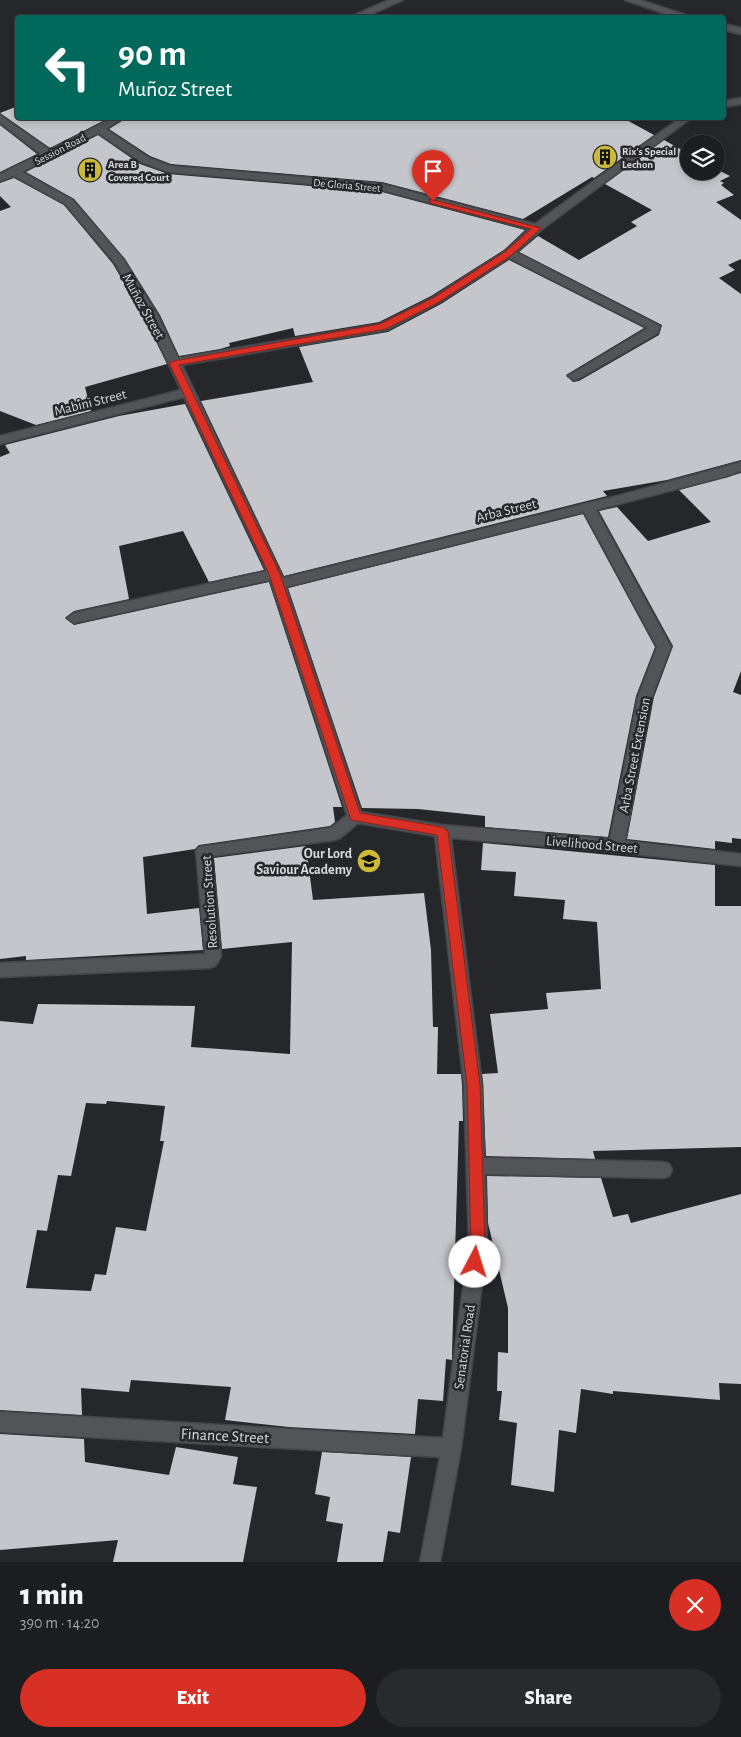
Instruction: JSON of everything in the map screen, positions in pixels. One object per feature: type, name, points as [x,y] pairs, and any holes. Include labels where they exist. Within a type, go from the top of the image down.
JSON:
[{"type":"street","points":[[360,15],[398,0]]},
{"type":"street","points":[[630,0],[680,15]]},
{"type":"street","points":[[726,27],[741,31]]},
{"type":"street","points":[[726,104],[741,102]]},
{"type":"street","points":[[0,118],[49,155]]},
{"type":"street","name":"Session Road","points":[[0,178],[115,120]]},
{"type":"street","points":[[174,363],[382,327],[436,300],[509,253],[537,228],[683,120]]},
{"type":"street","name":"De Gloria Street","points":[[99,129],[145,160],[169,169],[382,188],[537,228]]},
{"type":"street","name":"Muñoz Street","points":[[14,171],[30,182],[69,202],[120,262],[152,316],[276,579],[355,817]]},
{"type":"street","points":[[509,253],[654,326],[654,330],[574,376]]},
{"type":"street","name":"Mabini Street","points":[[0,440],[188,392]]},
{"type":"street","name":"Arba Street","points":[[74,618],[276,579],[588,507],[722,473],[741,466]]},
{"type":"street","name":"Arba Street Extension","points":[[588,507],[664,647],[645,696],[616,846]]},
{"type":"street","points":[[355,817],[442,831]]},
{"type":"street","name":"Resolution Street","points":[[0,970],[209,961],[213,957],[204,850],[336,834],[355,817]]},
{"type":"street","name":"Livelihood Street","points":[[442,831],[616,846],[741,860]]},
{"type":"street","name":"Senatorial Road","points":[[430,1562],[450,1448],[478,1244],[473,1085],[442,831]]},
{"type":"street","points":[[475,1166],[663,1170]]},
{"type":"street","name":"Finance Street","points":[[0,1422],[450,1448]]},
{"type":"building","points":[[15,107],[15,120],[105,120],[50,148],[0,113]]},
{"type":"building","points":[[123,120],[627,120],[654,135],[594,178],[592,177],[523,219],[382,182],[171,164],[150,156],[109,129]]},
{"type":"building","points":[[0,125],[37,154],[0,172]]},
{"type":"building","points":[[98,135],[140,164],[168,174],[382,192],[525,230],[504,250],[431,296],[379,322],[295,336],[293,328],[229,343],[230,346],[220,349],[179,356],[160,315],[125,259],[74,199],[26,172]]},
{"type":"building","points":[[664,140],[680,149],[680,180],[722,180],[720,181],[724,183],[721,185],[734,195],[716,202],[741,220],[741,259],[728,265],[735,270],[719,278],[741,294],[741,460],[667,480],[603,491],[607,496],[284,576],[201,401],[313,382],[299,347],[388,332],[441,304],[509,260],[644,328],[566,375],[573,382],[579,381],[659,335],[662,325],[519,252],[538,236],[579,260],[637,226],[631,222],[652,210],[605,184]]},
{"type":"building","points":[[14,178],[64,205],[113,264],[144,317],[167,364],[85,387],[91,411],[36,425],[0,411],[0,211],[11,207],[0,196],[0,183]]},
{"type":"building","points":[[185,404],[264,570],[209,582],[183,531],[119,546],[129,599],[74,611],[65,618],[74,625],[269,582],[342,807],[333,807],[335,822],[330,826],[199,845],[195,849],[143,857],[147,914],[199,908],[203,950],[26,960],[26,956],[0,959],[0,457],[10,453],[5,445],[119,416]]},
{"type":"building","points":[[741,473],[741,671],[733,692],[741,695],[741,839],[732,838],[732,843],[715,841],[715,849],[627,839],[654,697],[673,646],[599,511],[617,507],[648,541],[711,522],[679,490]]},
{"type":"building","points":[[583,514],[655,647],[636,696],[608,837],[485,827],[485,816],[418,809],[362,808],[288,588]]},
{"type":"building","points":[[483,843],[715,865],[715,906],[741,906],[741,1147],[593,1151],[595,1159],[486,1156],[482,1074],[498,1073],[490,1014],[548,1009],[546,993],[601,989],[597,922],[563,919],[565,900],[514,896],[516,872],[481,870]]},
{"type":"building","points":[[306,846],[313,900],[424,893],[431,950],[433,1027],[438,1027],[437,1074],[461,1074],[463,1121],[459,1121],[452,1360],[446,1359],[443,1401],[418,1399],[415,1434],[289,1427],[225,1420],[231,1387],[131,1380],[129,1392],[81,1388],[82,1415],[0,1410],[0,1021],[33,1024],[38,1004],[195,1006],[191,1047],[290,1054],[292,942],[222,949],[214,858]],"holes":[[[107,1101],[165,1106],[160,1141],[164,1141],[146,1231],[116,1227],[106,1275],[95,1274],[91,1291],[26,1288],[37,1230],[47,1231],[58,1175],[71,1176],[86,1103],[106,1104]]]},
{"type":"building","points":[[487,1176],[601,1178],[613,1217],[628,1214],[631,1223],[741,1194],[741,1384],[719,1383],[720,1400],[613,1391],[613,1394],[581,1389],[576,1433],[559,1430],[554,1492],[511,1485],[517,1423],[499,1420],[502,1391],[497,1391],[498,1352],[508,1353],[508,1308],[488,1223]]},
{"type":"building","points":[[0,1434],[84,1439],[85,1462],[169,1475],[176,1447],[238,1457],[233,1484],[257,1487],[243,1562],[113,1562],[118,1540],[0,1550]]},
{"type":"building","points":[[322,1452],[411,1457],[400,1533],[388,1531],[383,1562],[337,1562],[343,1524],[326,1521],[330,1497],[315,1494]]},
{"type":"place","name":"Rix's Special Lechon","points":[[605,157]]},
{"type":"place","name":"Area B Covered Court","points":[[90,170]]},
{"type":"place","name":"Our Lord Saviour Academy","points":[[369,861]]},
{"type":"route","points":[[433,201],[537,228],[509,253],[436,300],[382,327],[174,363],[278,584],[355,817],[442,831],[473,1085],[478,1244],[475,1262]]}]
